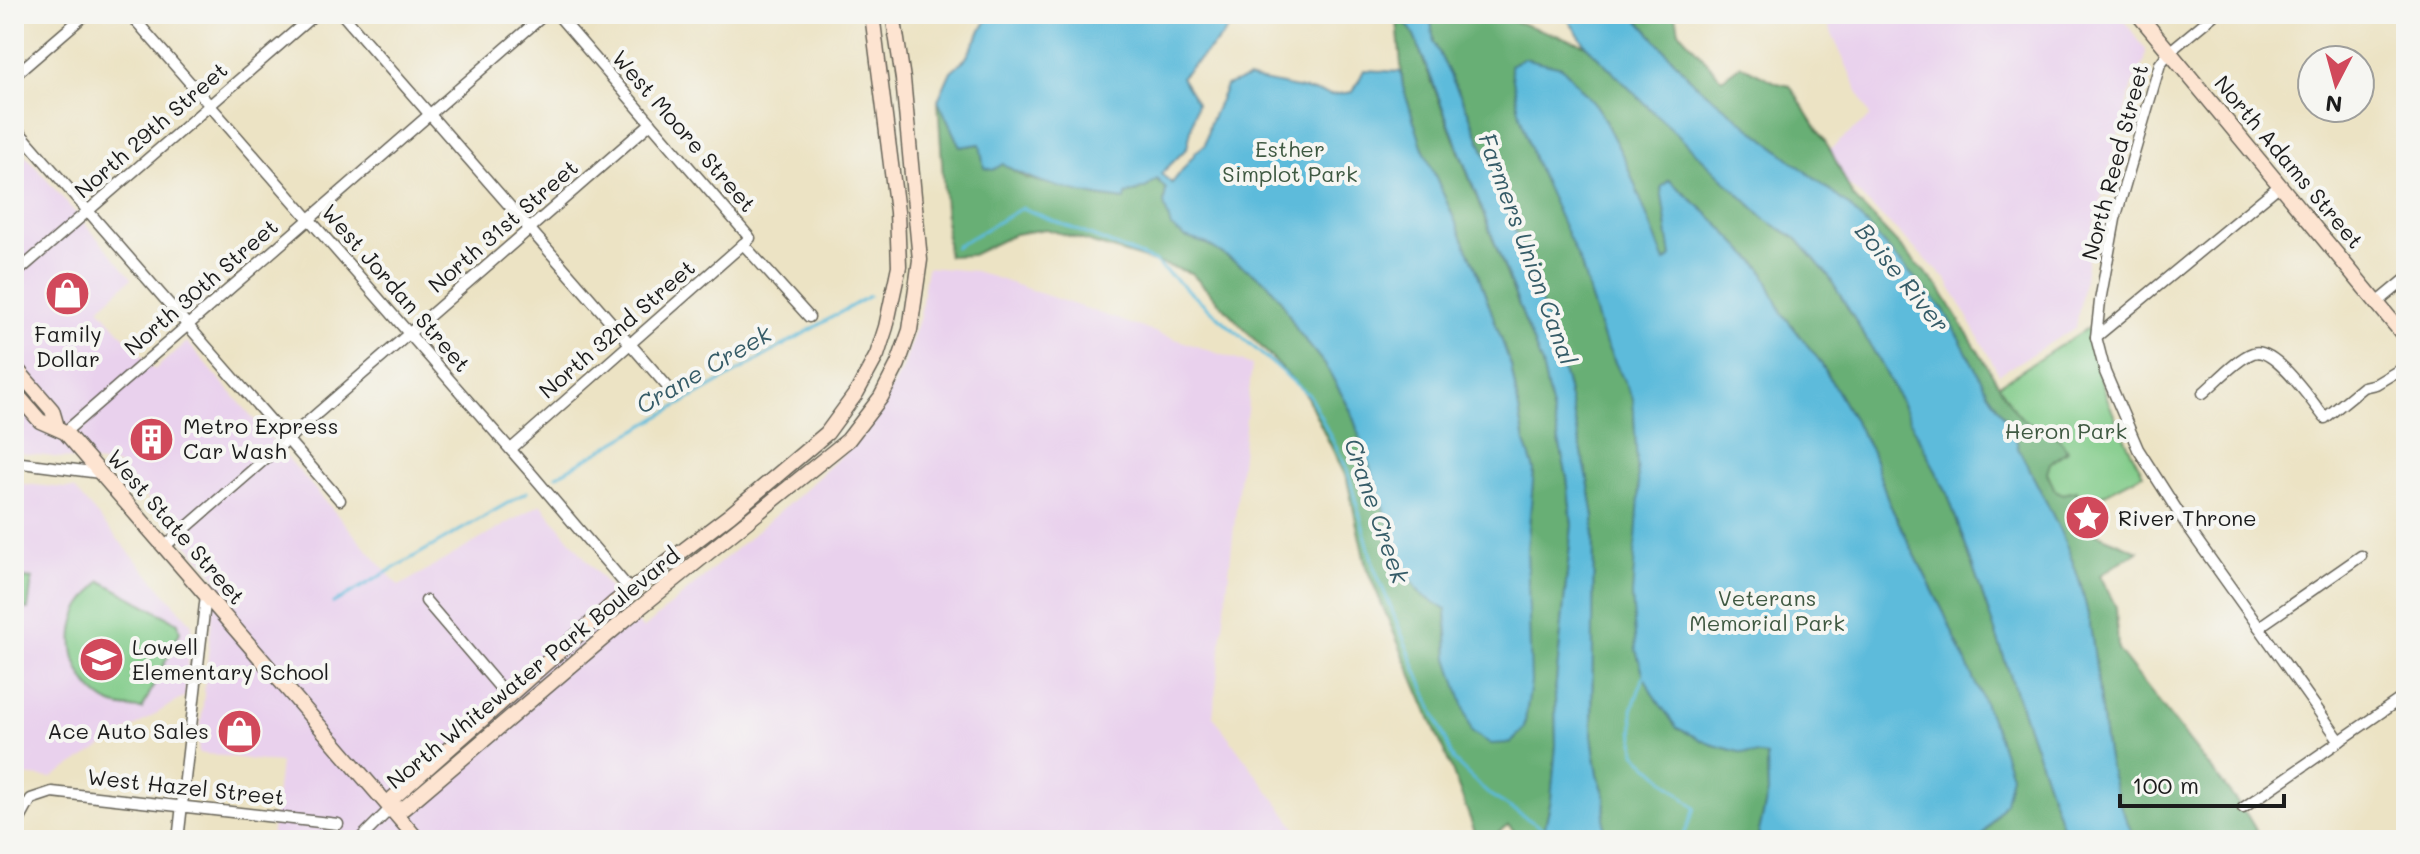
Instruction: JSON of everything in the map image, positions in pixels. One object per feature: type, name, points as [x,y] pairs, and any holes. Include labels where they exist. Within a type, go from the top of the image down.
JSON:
[{"type":"street","points":[[14,76],[86,14]]},
{"type":"street","name":"West Jordan Street","points":[[130,14],[511,449],[631,591]]},
{"type":"street","name":"North 29th Street","points":[[14,275],[315,14]]},
{"type":"street","points":[[342,14],[673,393]]},
{"type":"street","name":"North 30th Street","points":[[61,430],[188,325],[545,14]]},
{"type":"street","name":"West Moore Street","points":[[557,14],[651,123],[809,317]]},
{"type":"street","name":"North Whitewater Park Boulevard","points":[[872,14],[897,212],[899,266],[877,355],[857,392],[827,433],[730,515],[631,591],[393,798],[390,809],[404,808],[627,618],[848,440],[881,397],[898,364],[910,330],[920,260],[903,79],[893,14]]},
{"type":"street","name":"North Adams Street","points":[[2138,14],[2406,338]]},
{"type":"street","points":[[2169,52],[2215,14]]},
{"type":"street","name":"North Reed Street","points":[[2169,52],[2160,64],[2115,219],[2096,337],[2105,372],[2138,449],[2189,529],[2340,741]]},
{"type":"street","name":"North 31st Street","points":[[164,547],[651,123]]},
{"type":"street","points":[[14,126],[340,500]]},
{"type":"street","points":[[2096,337],[2280,185]]},
{"type":"street","name":"North 32nd Street","points":[[511,449],[747,241]]},
{"type":"street","points":[[2377,303],[2406,279]]},
{"type":"street","points":[[2203,393],[2249,354],[2262,351],[2275,357],[2325,418],[2363,387],[2376,384],[2406,366]]},
{"type":"street","name":"West State Street","points":[[14,366],[52,410],[61,430],[418,840]]},
{"type":"street","name":"West State Street","points":[[14,391],[40,421],[61,430]]},
{"type":"street","points":[[14,462],[100,473]]},
{"type":"street","points":[[2259,627],[2361,556]]},
{"type":"street","points":[[178,840],[206,595]]},
{"type":"street","points":[[426,601],[508,697]]},
{"type":"street","points":[[2243,808],[2406,695]]},
{"type":"street","name":"West Hazel Street","points":[[17,840],[20,819],[31,799],[52,792],[338,824]]},
{"type":"street","points":[[359,840],[390,809]]},
{"type":"shaded area","points":[[1820,14],[2119,14],[2146,50],[2145,60],[2132,85],[2094,224],[2076,327],[1999,374],[1947,280],[1847,183],[1830,149],[1870,117]]},
{"type":"shaded area","points":[[14,142],[132,278],[99,308],[154,370],[187,342],[399,586],[541,504],[643,629],[857,441],[902,371],[920,316],[927,267],[975,271],[1252,365],[1213,716],[1305,840],[271,840],[280,763],[198,753],[216,577],[118,465],[14,452]]},
{"type":"shaded area","name":"Lowell Elementary School","points":[[14,483],[74,489],[192,624],[185,696],[51,778],[14,774]]},
{"type":"green space","points":[[1430,14],[1493,14],[1586,45],[1766,220],[1797,239],[1828,275],[1882,365],[1948,495],[2067,840],[1980,840],[2005,802],[1944,613],[1889,503],[1872,452],[1819,360],[1782,313],[1762,269],[1669,180],[1661,188],[1671,257],[1665,263],[1625,160],[1598,108],[1581,264],[1602,336],[1633,398],[1639,496],[1677,728],[1721,746],[1767,755],[1768,793],[1757,840],[1603,840],[1605,796],[1592,736],[1594,517],[1588,480],[1566,381],[1530,268],[1468,111],[1434,43]]},
{"type":"green space","points":[[1633,14],[1673,14],[1679,31],[1722,79],[1741,65],[1790,86],[1830,149],[1853,197],[1939,287],[2011,405],[2023,419],[2054,434],[2063,443],[2067,451],[2050,463],[2047,473],[2055,490],[2063,494],[2076,491],[2081,509],[2079,526],[2138,551],[2100,575],[2116,607],[2118,650],[2247,815],[2262,840],[2136,840],[2123,813],[2107,755],[2092,635],[2081,585],[2057,525],[2018,448],[2015,433],[1988,392],[1743,124],[1693,82]]},
{"type":"green space","points":[[1397,20],[1403,20],[1412,31],[1542,365],[1567,477],[1572,525],[1555,692],[1556,745],[1551,800],[1544,830],[1552,840],[1523,840],[1508,825],[1488,840],[1478,840],[1450,765],[1366,567],[1347,479],[1305,393],[1191,273],[1046,229],[1015,234],[972,255],[948,256],[938,100],[960,147],[980,144],[1003,164],[1026,178],[1124,200],[1126,195],[1147,187],[1156,179],[1166,189],[1164,204],[1185,237],[1207,244],[1267,282],[1297,330],[1326,366],[1351,411],[1405,572],[1421,594],[1446,610],[1448,658],[1460,692],[1528,611],[1527,549],[1534,470],[1525,442],[1511,366],[1475,266],[1422,146],[1403,87]]},
{"type":"green space","name":"Heron Park","points":[[2086,329],[2091,329],[2097,367],[2110,404],[2143,474],[2095,499],[2092,553],[1988,392]]},
{"type":"green space","points":[[14,577],[32,579],[28,609],[15,608],[14,614]]},
{"type":"green space","points":[[101,581],[178,623],[180,632],[142,709],[111,704],[99,696],[81,674],[76,661],[73,647],[75,619]]},
{"type":"water","name":"Esther Simplot Park","points":[[990,14],[1238,14],[1222,37],[1181,77],[1197,103],[1187,148],[1161,174],[1172,183],[1205,145],[1209,125],[1226,86],[1248,78],[1331,95],[1353,92],[1364,70],[1401,72],[1422,146],[1475,266],[1511,366],[1525,442],[1534,470],[1527,549],[1531,683],[1524,728],[1511,743],[1491,744],[1472,732],[1448,658],[1446,610],[1421,594],[1405,572],[1351,411],[1326,366],[1297,330],[1267,282],[1207,244],[1185,237],[1171,227],[1164,204],[1166,189],[1157,179],[1147,187],[1126,195],[1125,200],[1109,198],[1046,183],[1003,164],[993,170],[984,168],[980,144],[960,147],[938,100],[951,71],[966,58]]},
{"type":"water","name":"Farmers Union Canal","points":[[1405,14],[1430,14],[1434,43],[1468,111],[1530,268],[1566,381],[1594,517],[1592,736],[1605,796],[1603,840],[1552,840],[1544,831],[1551,800],[1556,745],[1555,692],[1572,525],[1567,477],[1542,365],[1429,72],[1412,31],[1403,20]]},
{"type":"water","name":"Boise River","points":[[1564,14],[1633,14],[1693,82],[1849,206],[1944,310],[1988,392],[2015,433],[2018,448],[2074,565],[2092,636],[2107,755],[2123,813],[2136,840],[2067,840],[1948,495],[1882,365],[1828,275],[1797,239],[1766,220],[1641,100],[1586,45]]},
{"type":"water","points":[[1523,58],[1562,67],[1598,108],[1625,160],[1665,262],[1671,257],[1661,188],[1669,180],[1762,269],[1782,313],[1819,360],[1872,452],[1889,503],[1944,613],[1994,725],[2011,775],[2005,802],[1980,840],[1757,840],[1768,793],[1767,756],[1710,744],[1677,728],[1652,693],[1636,650],[1632,595],[1639,496],[1633,399],[1602,336],[1581,264],[1533,158],[1510,65]]},
{"type":"waterway","name":"Crane Creek","points":[[955,247],[1022,208],[1154,261],[1310,396],[1347,469],[1374,567],[1454,761],[1487,793],[1547,831]]},
{"type":"waterway","name":"Crane Creek","points":[[556,476],[869,296]]},
{"type":"waterway","name":"Crane Creek","points":[[333,603],[527,492]]},
{"type":"waterway","points":[[1644,676],[1632,710],[1635,753],[1695,808],[1682,840]]},
{"type":"place","name":"Family Dollar","points":[[68,293]]},
{"type":"place","name":"Metro Express Car Wash","points":[[152,439]]},
{"type":"place","name":"River Throne","points":[[2087,518]]},
{"type":"place","name":"Lowell Elementary School","points":[[101,660]]},
{"type":"place","name":"Ace Auto Sales","points":[[240,731]]},
{"type":"park label","name":"Veterans Memorial Park","points":[[1767,610]]}]
